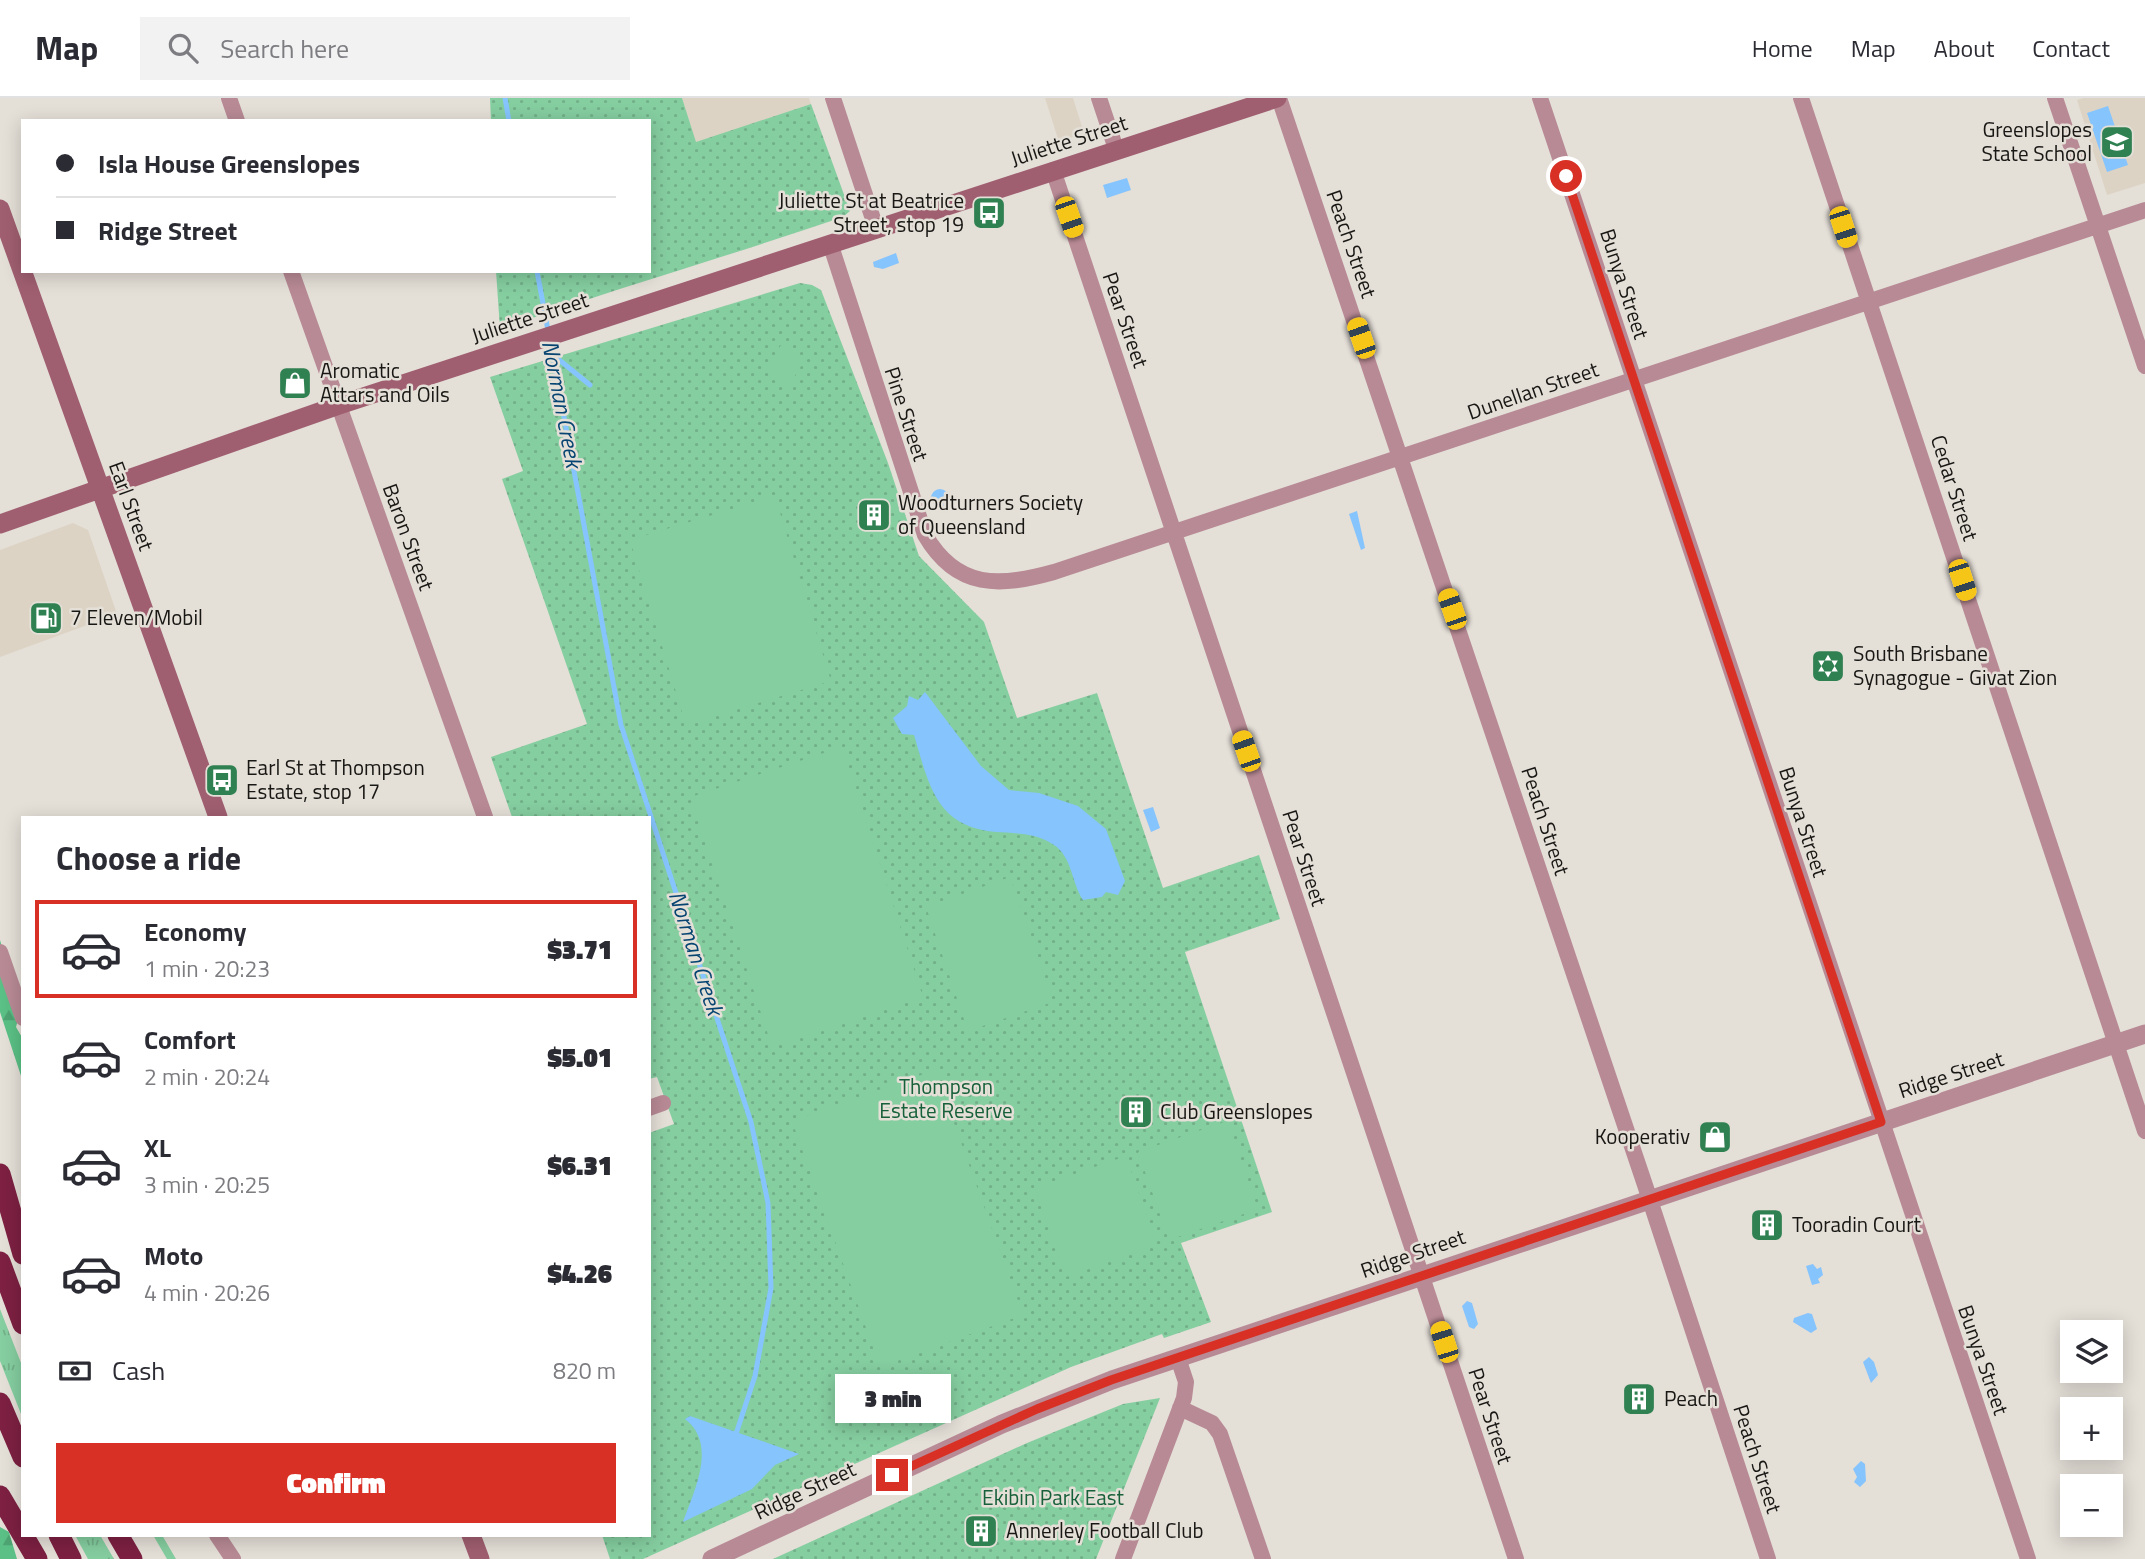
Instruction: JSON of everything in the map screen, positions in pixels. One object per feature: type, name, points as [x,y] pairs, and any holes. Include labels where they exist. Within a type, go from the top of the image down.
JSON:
[{"type":"highway","points":[[0,1174],[21,1247]]},
{"type":"highway","points":[[0,1262],[21,1320]]},
{"type":"highway","points":[[0,1403],[21,1452]]},
{"type":"highway","points":[[0,1496],[21,1532]]},
{"type":"highway","points":[[24,1537],[37,1559]]},
{"type":"highway","points":[[60,1537],[71,1559]]},
{"type":"highway","points":[[119,1537],[132,1559]]},
{"type":"main road","name":"Juliette Street","points":[[0,524],[339,405],[1278,98]]},
{"type":"main road","name":"Earl Street","points":[[0,209],[21,267]]},
{"type":"main road","name":"Earl Street","points":[[23,273],[218,816]]},
{"type":"main road","points":[[472,1537],[480,1559]]},
{"type":"street","points":[[229,98],[236,119]]},
{"type":"street","points":[[833,98],[876,228]]},
{"type":"street","points":[[1099,98],[1116,149]]},
{"type":"street","name":"Peach Street","points":[[1278,98],[1401,457],[1768,1559]]},
{"type":"street","name":"Bunya Street","points":[[1540,98],[2028,1559]]},
{"type":"street","name":"Cedar Street","points":[[1801,98],[2145,1131]]},
{"type":"street","points":[[2055,98],[2145,366]]},
{"type":"street","name":"Pear Street","points":[[1053,170],[1516,1559]]},
{"type":"street","name":"Dunellan Street","points":[[1012,582],[1174,532],[2145,210]]},
{"type":"street","name":"Pine Street","points":[[830,243],[925,535],[944,560],[961,573],[979,580],[1012,582]]},
{"type":"street","name":"Baron Street","points":[[292,273],[485,816]]},
{"type":"street","points":[[0,952],[21,1011]]},
{"type":"street","name":"Ridge Street","points":[[712,1559],[1037,1409],[1178,1358],[2145,1034]]},
{"type":"street","points":[[1123,1559],[1181,1408],[1186,1388],[1178,1358]]},
{"type":"street","points":[[1181,1408],[1212,1423],[1220,1434],[1263,1559]]},
{"type":"street","points":[[218,1537],[233,1559]]},
{"type":"shaded area","points":[[682,98],[809,98],[811,104],[696,143]]},
{"type":"shaded area","points":[[1045,98],[1073,98],[1084,133],[1059,142]]},
{"type":"shaded area","name":"Greenslopes State School","points":[[2145,98],[2145,183],[2107,195],[2077,100]]},
{"type":"shaded area","points":[[73,523],[88,530],[117,614],[0,657],[0,550]]},
{"type":"green space","points":[[490,98],[682,98],[696,142],[811,104],[850,211],[843,217],[500,329],[496,273],[651,273],[651,119],[491,119]]},
{"type":"green space","name":"Thompson Estate Reserve","points":[[800,283],[821,290],[888,463],[919,556],[984,622],[1017,718],[1097,693],[1163,888],[1259,855],[1280,919],[1185,952],[1272,1212],[1181,1243],[1211,1322],[1164,1338],[1162,1334],[1071,1367],[643,1559],[610,1559],[603,1537],[651,1537],[651,1132],[674,1124],[657,1077],[651,1078],[651,816],[512,816],[491,757],[587,724],[502,479],[523,471],[490,377]]},
{"type":"green space","points":[[781,345],[805,360],[789,385],[765,370]]},
{"type":"green space","points":[[775,496],[831,681],[686,725],[630,540]]},
{"type":"green space","points":[[842,747],[923,997],[772,1047],[691,797]]},
{"type":"green space","points":[[1010,877],[1053,1002],[968,1031],[926,907]]},
{"type":"green space","points":[[0,940],[20,1013],[16,1027],[21,1036],[21,1076],[0,1012]]},
{"type":"green space","points":[[935,1070],[1023,1315],[880,1367],[792,1121]]},
{"type":"green space","points":[[1227,1121],[1258,1209],[1169,1240],[1138,1152]]},
{"type":"green space","points":[[1126,1156],[1157,1245],[1066,1277],[1035,1188]]},
{"type":"green space","points":[[0,1309],[21,1363],[21,1414],[0,1361]]},
{"type":"green space","name":"Ekibin Park East","points":[[1160,1398],[1096,1559],[773,1559],[1027,1443],[1123,1404]]},
{"type":"green space","points":[[0,1527],[9,1532],[17,1559],[0,1559]]},
{"type":"green space","points":[[76,1537],[101,1537],[114,1559],[88,1559]]},
{"type":"green space","points":[[154,1537],[163,1537],[176,1559],[167,1559]]},
{"type":"water","points":[[2108,106],[2128,165],[2107,172],[2087,113]]},
{"type":"water","points":[[1127,178],[1131,190],[1107,198],[1103,185]]},
{"type":"water","points":[[896,253],[899,263],[883,269],[874,267],[873,262]]},
{"type":"water","points":[[940,489],[946,492],[949,498],[946,504],[940,507],[934,504],[931,498],[934,492]]},
{"type":"water","points":[[1357,511],[1365,548],[1361,550],[1349,514]]},
{"type":"water","points":[[925,692],[981,766],[1009,790],[1039,793],[1078,806],[1106,829],[1125,881],[1118,895],[1106,892],[1102,897],[1083,900],[1067,860],[1057,847],[1030,835],[976,828],[960,822],[948,812],[931,786],[914,735],[902,734],[893,718],[907,706],[909,696],[918,700]]},
{"type":"water","points":[[1153,807],[1160,828],[1151,832],[1143,810]]},
{"type":"water","points":[[1813,1264],[1817,1269],[1821,1267],[1823,1275],[1818,1279],[1820,1283],[1812,1285],[1806,1266]]},
{"type":"water","points":[[1467,1301],[1472,1303],[1478,1324],[1474,1329],[1469,1327],[1462,1306]]},
{"type":"water","points":[[1812,1314],[1817,1329],[1811,1333],[1793,1322],[1794,1318]]},
{"type":"water","points":[[1869,1357],[1874,1362],[1878,1375],[1871,1383],[1863,1362]]},
{"type":"water","points":[[690,1416],[799,1454],[775,1465],[752,1489],[683,1522],[701,1468],[702,1454],[695,1429],[685,1419]]},
{"type":"water","points":[[1861,1461],[1865,1464],[1866,1481],[1860,1487],[1854,1482],[1857,1477],[1853,1469]]},
{"type":"waterway","name":"Norman Creek","points":[[505,98],[509,119]]},
{"type":"waterway","name":"Norman Creek","points":[[537,273],[621,725],[651,816]]},
{"type":"waterway","points":[[552,354],[590,385]]},
{"type":"waterway","name":"Norman Creek","points":[[651,817],[751,1122],[768,1203],[771,1288],[755,1376],[735,1437]]},
{"type":"place","name":"Greenslopes State School","points":[[2117,142]]},
{"type":"place","name":"Juliette St at Beatrice Street, stop 19","points":[[989,213]]},
{"type":"place","name":"Aromatic Attars and Oils","points":[[295,383]]},
{"type":"place","name":"Woodturners Society of Queensland","points":[[874,515]]},
{"type":"place","name":"7 Eleven/Mobil","points":[[46,618]]},
{"type":"place","name":"South Brisbane Synagogue - Givat Zion","points":[[1828,666]]},
{"type":"place","name":"Earl St at Thompson Estate, stop 17","points":[[222,780]]},
{"type":"place","name":"Club Greenslopes","points":[[1136,1112]]},
{"type":"place","name":"Kooperativ","points":[[1715,1137]]},
{"type":"place","name":"Tooradin Court","points":[[1767,1225]]},
{"type":"place","name":"Peach","points":[[1639,1399]]},
{"type":"place","name":"Annerley Football Club","points":[[981,1531]]},
{"type":"route","points":[[892,1475],[1037,1409],[1111,1380],[1881,1122],[1566,176]]}]
